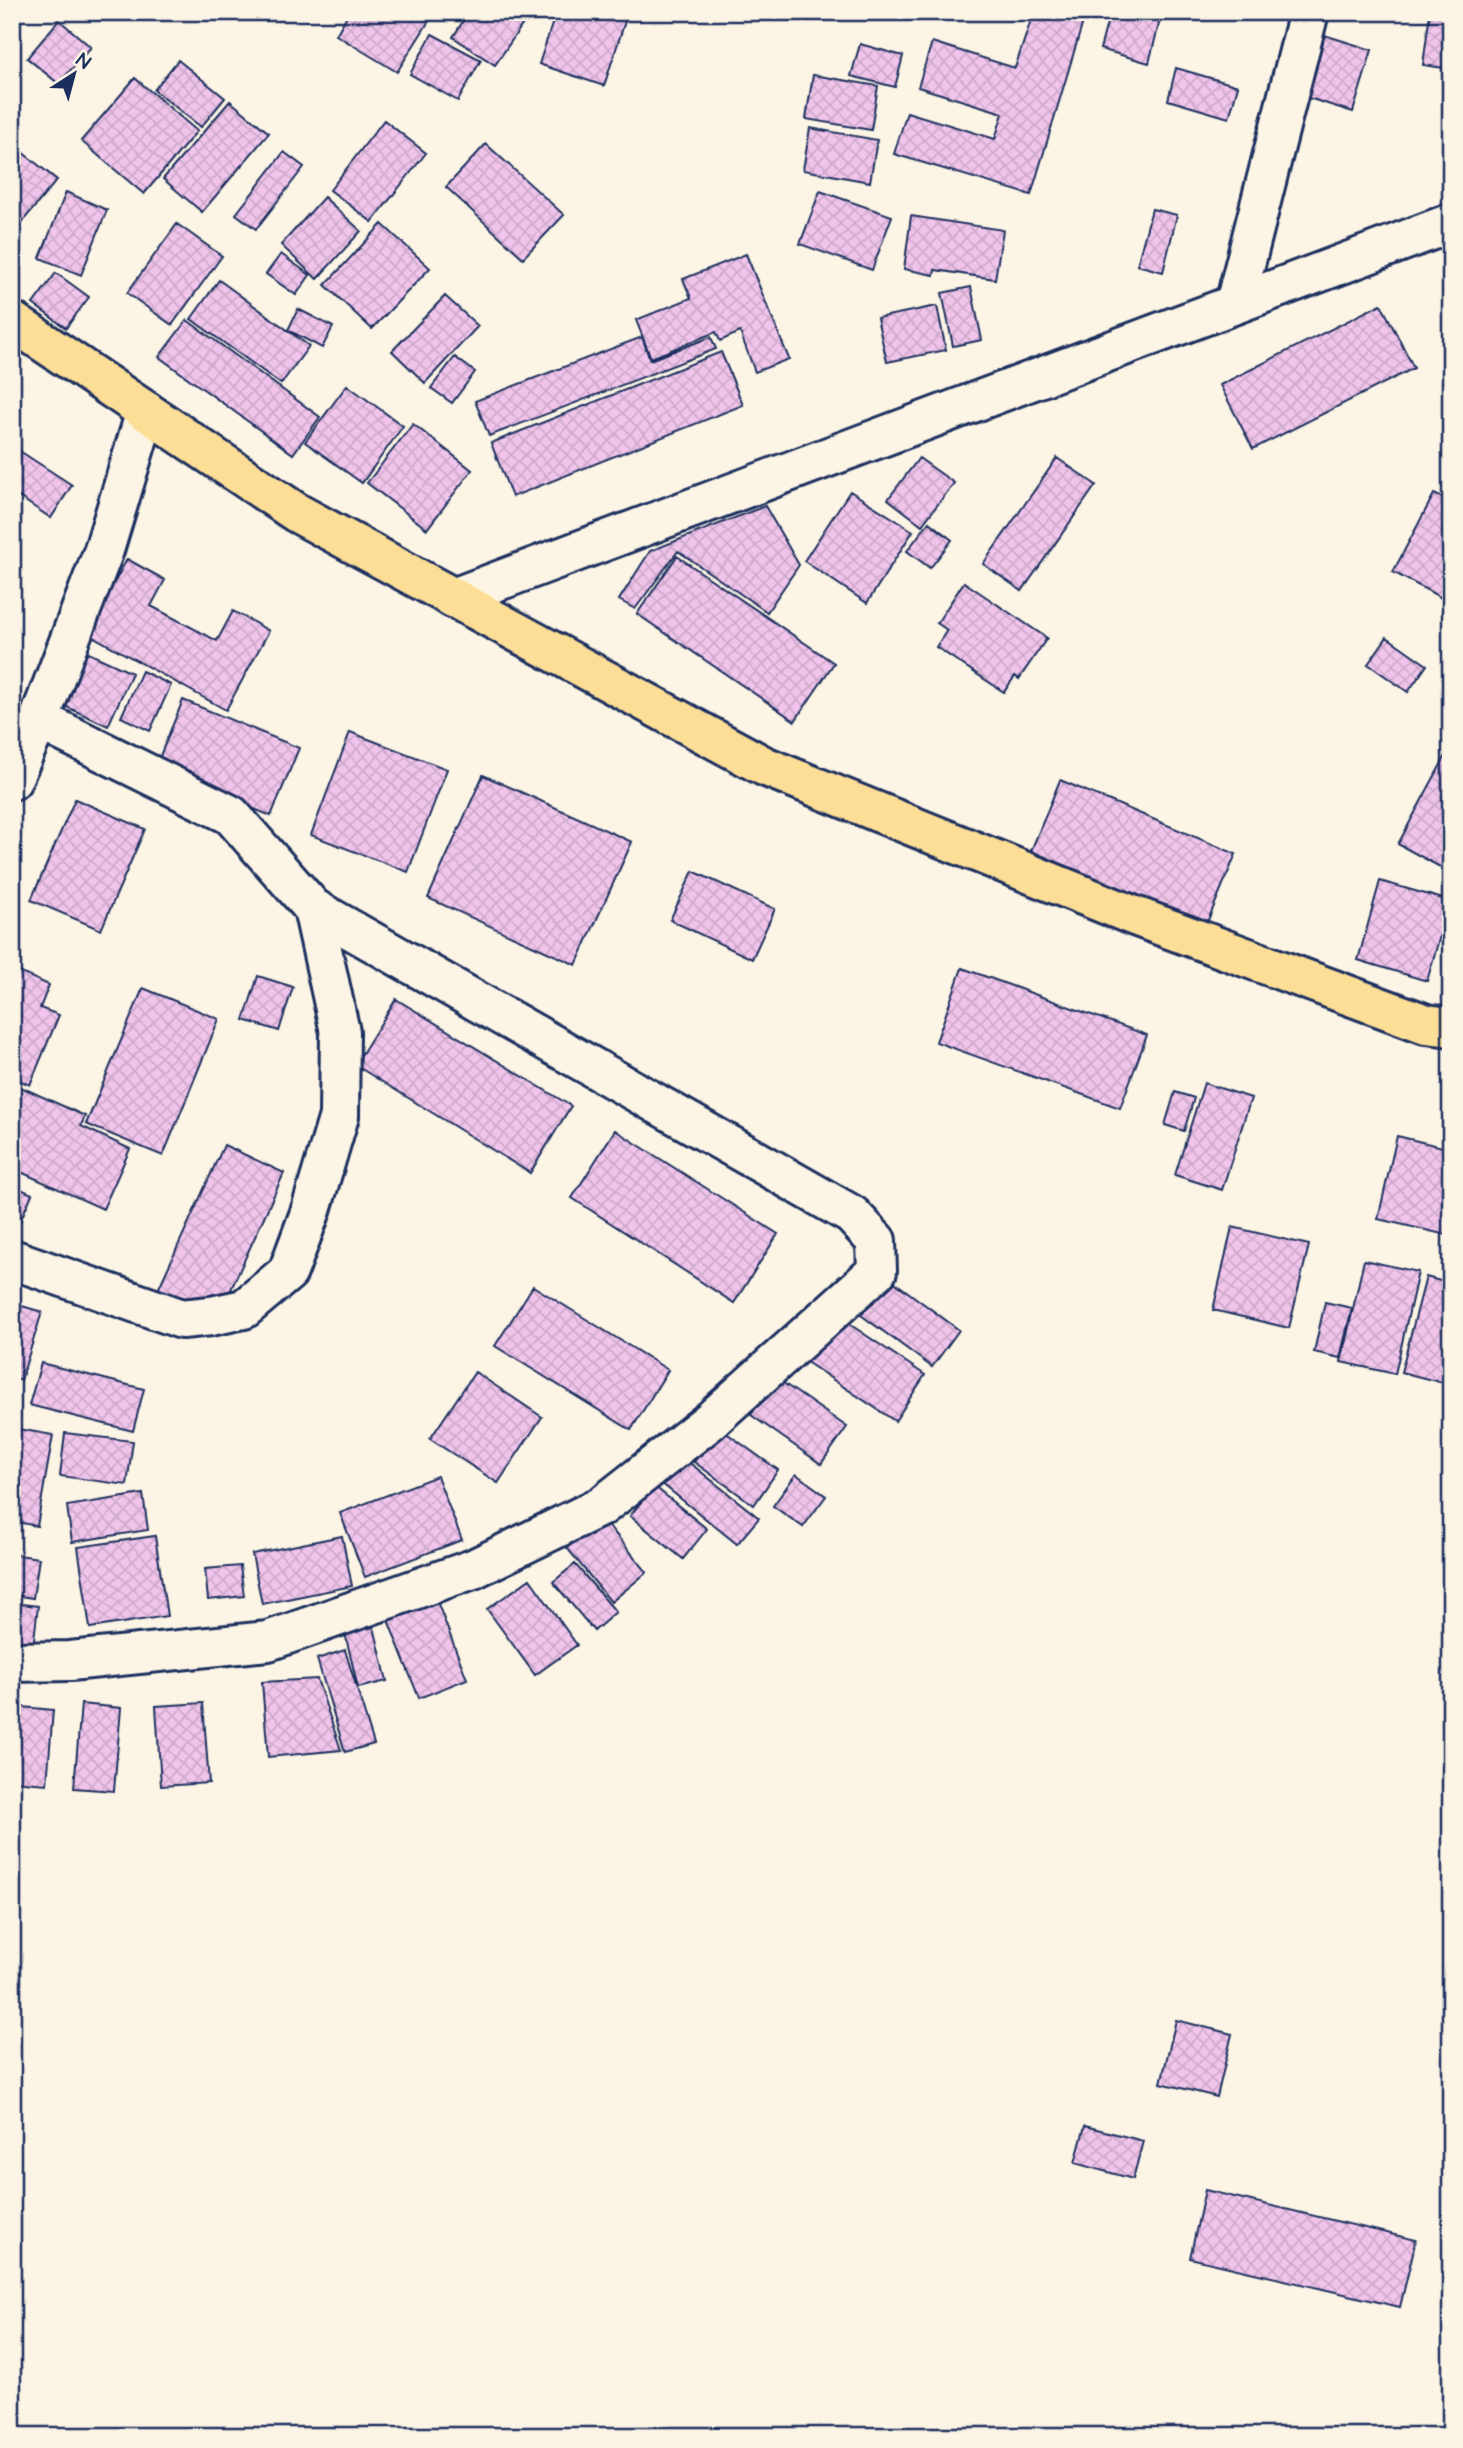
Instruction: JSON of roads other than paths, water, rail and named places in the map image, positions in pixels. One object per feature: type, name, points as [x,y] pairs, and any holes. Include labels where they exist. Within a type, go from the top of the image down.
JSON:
[{"type":"highway","points":[[12,321],[297,513],[764,766],[1132,915],[1426,1024],[1451,1027]]},
{"type":"street","points":[[1235,304],[1309,12]]},
{"type":"street","points":[[453,598],[1451,223]]},
{"type":"street","points":[[12,780],[39,720],[104,550],[146,411]]},
{"type":"street","points":[[12,1662],[70,1661],[268,1641],[473,1569],[602,1506],[710,1421],[877,1271],[876,1241],[852,1215],[313,908],[231,816],[39,720]]},
{"type":"street","points":[[12,1259],[181,1319],[244,1309],[288,1272],[311,1209],[339,1116],[340,1032],[313,908]]}]
